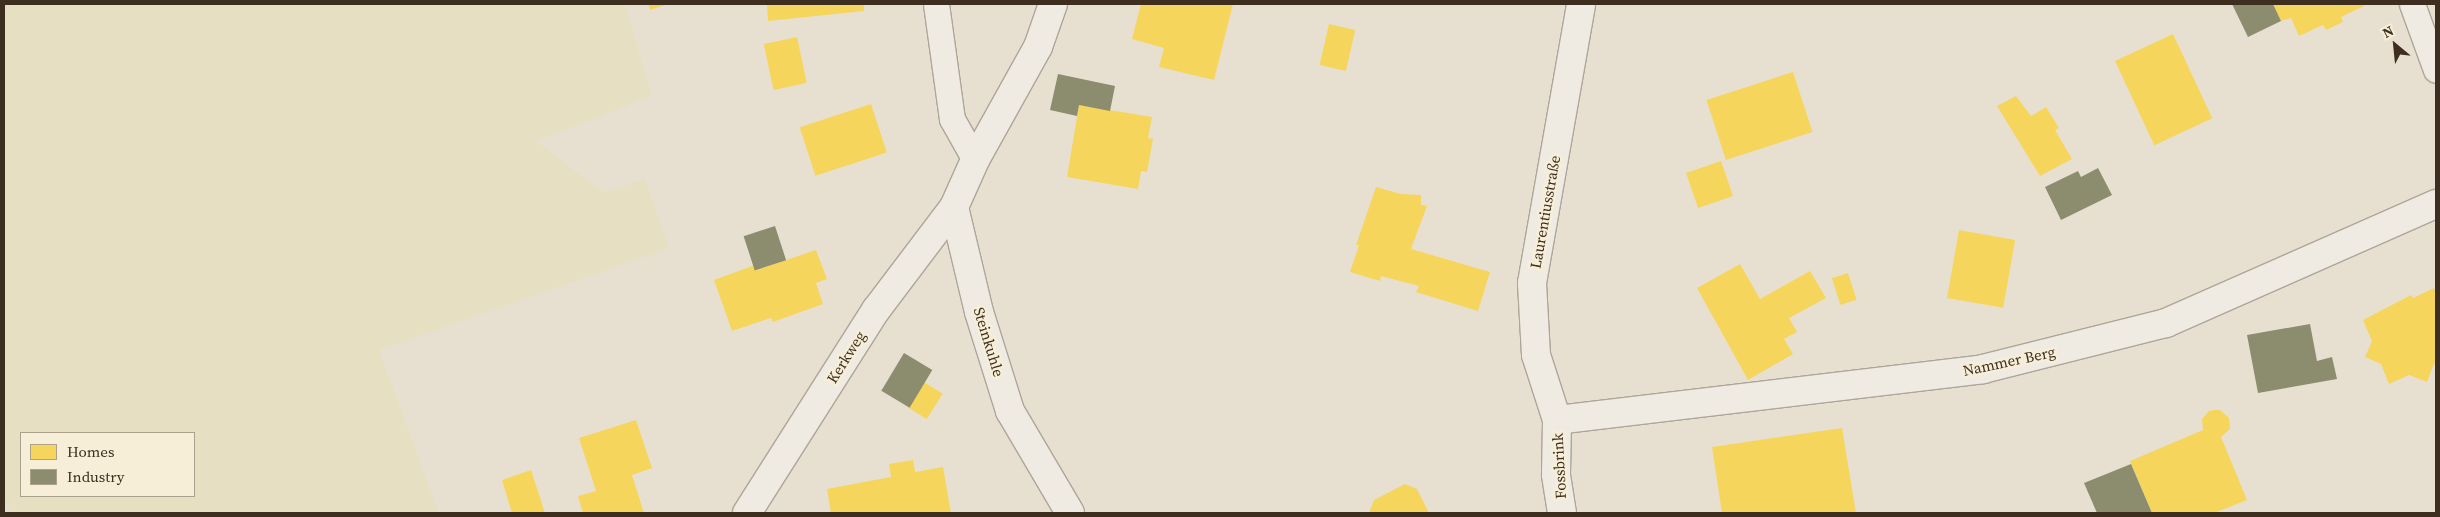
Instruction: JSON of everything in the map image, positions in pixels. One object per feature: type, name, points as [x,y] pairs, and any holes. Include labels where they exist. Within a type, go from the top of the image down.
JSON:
[{"type":"street","points":[[954,207],[975,160],[1038,47],[1053,4]]},
{"type":"street","name":"Laurentiusstraße","points":[[1556,420],[1536,354],[1532,283],[1581,4]]},
{"type":"street","name":"Nammer Berg","points":[[1556,420],[1983,369],[2166,323],[2436,204]]},
{"type":"street","name":"Kerkweg","points":[[746,513],[876,310],[954,207]]},
{"type":"street","name":"Steinkuhle","points":[[954,207],[979,312],[1010,412],[1070,513]]},
{"type":"street","name":"Fossbrink","points":[[1556,420],[1556,474],[1562,513]]},
{"type":"lane","points":[[936,4],[952,119],[975,160]]},
{"type":"lane","points":[[2412,4],[2436,70]]},
{"type":"shaded area","points":[[4,4],[625,4],[652,96],[536,141],[604,193],[645,179],[669,248],[379,350],[439,513],[10,513],[4,496]]},
{"type":"building: Homes","points":[[648,4],[669,4],[650,10]]},
{"type":"building: Homes","points":[[767,4],[864,4],[864,11],[768,21]]},
{"type":"building: Homes","points":[[1141,4],[1233,4],[1214,80],[1159,67],[1164,48],[1132,39]]},
{"type":"building: Homes","points":[[2273,4],[2364,4],[2364,6],[2341,17],[2343,22],[2326,30],[2323,25],[2299,36],[2291,18],[2281,21]]},
{"type":"building: Homes","points":[[1329,24],[1355,30],[1346,71],[1320,65]]},
{"type":"building: Homes","points":[[2173,34],[2212,118],[2154,145],[2115,61]]},
{"type":"building: Homes","points":[[797,37],[807,83],[774,90],[764,44]]},
{"type":"building: Homes","points":[[1793,72],[1812,132],[1726,160],[1706,100]]},
{"type":"building: Homes","points":[[2016,96],[2031,116],[2046,107],[2059,128],[2055,130],[2072,159],[2040,176],[1997,106]]},
{"type":"building: Homes","points":[[871,104],[887,153],[815,176],[800,127]]},
{"type":"building: Homes","points":[[1079,105],[1152,117],[1148,138],[1153,139],[1147,172],[1141,171],[1138,189],[1067,177]]},
{"type":"building: Homes","points":[[1721,161],[1733,196],[1698,208],[1686,173]]},
{"type":"building: Homes","points":[[1376,187],[1401,194],[1421,195],[1421,205],[1427,206],[1411,249],[1490,272],[1478,311],[1416,292],[1419,286],[1381,276],[1380,281],[1350,272],[1359,245],[1356,245]]},
{"type":"building: Homes","points":[[1959,230],[2015,240],[2003,308],[1947,298]]},
{"type":"building: Homes","points":[[816,250],[827,279],[816,283],[823,304],[773,322],[771,318],[732,331],[714,280],[755,265],[757,270]]},
{"type":"building: Homes","points":[[1740,264],[1760,299],[1810,271],[1826,298],[1789,318],[1797,332],[1784,339],[1793,354],[1748,380],[1697,288]]},
{"type":"building: Homes","points":[[1848,273],[1857,300],[1840,305],[1832,278]]},
{"type":"building: Homes","points":[[2434,288],[2436,294],[2436,363],[2427,382],[2409,375],[2389,384],[2381,364],[2365,357],[2372,341],[2363,320],[2411,295],[2413,298]]},
{"type":"building: Homes","points":[[924,382],[943,394],[927,419],[908,407]]},
{"type":"building: Homes","points":[[2220,410],[2229,418],[2230,429],[2221,437],[2247,500],[2214,513],[2152,513],[2130,461],[2203,430],[2202,419],[2209,411]]},
{"type":"building: Homes","points":[[636,420],[652,468],[632,475],[644,513],[583,513],[578,496],[596,491],[579,438]]},
{"type":"building: Homes","points":[[1842,428],[1856,513],[1722,513],[1712,447]]},
{"type":"building: Homes","points":[[913,460],[915,472],[943,467],[951,513],[831,513],[827,489],[891,477],[889,464]]},
{"type":"building: Homes","points":[[531,470],[545,513],[512,513],[502,480]]},
{"type":"building: Homes","points":[[1405,484],[1417,489],[1429,513],[1369,513],[1374,500]]},
{"type":"building: Industry","points":[[2232,4],[2273,4],[2281,21],[2248,37]]},
{"type":"building: Industry","points":[[1058,74],[1115,86],[1110,111],[1079,105],[1077,116],[1050,110]]},
{"type":"building: Industry","points":[[2098,168],[2112,195],[2061,220],[2045,187],[2078,171],[2081,177]]},
{"type":"building: Industry","points":[[775,226],[786,260],[755,270],[744,236]]},
{"type":"building: Industry","points":[[2310,324],[2317,361],[2332,357],[2337,379],[2258,393],[2247,335]]},
{"type":"building: Industry","points":[[904,353],[932,370],[910,408],[881,391]]},
{"type":"building: Industry","points":[[2131,464],[2152,513],[2097,513],[2084,483]]}]
